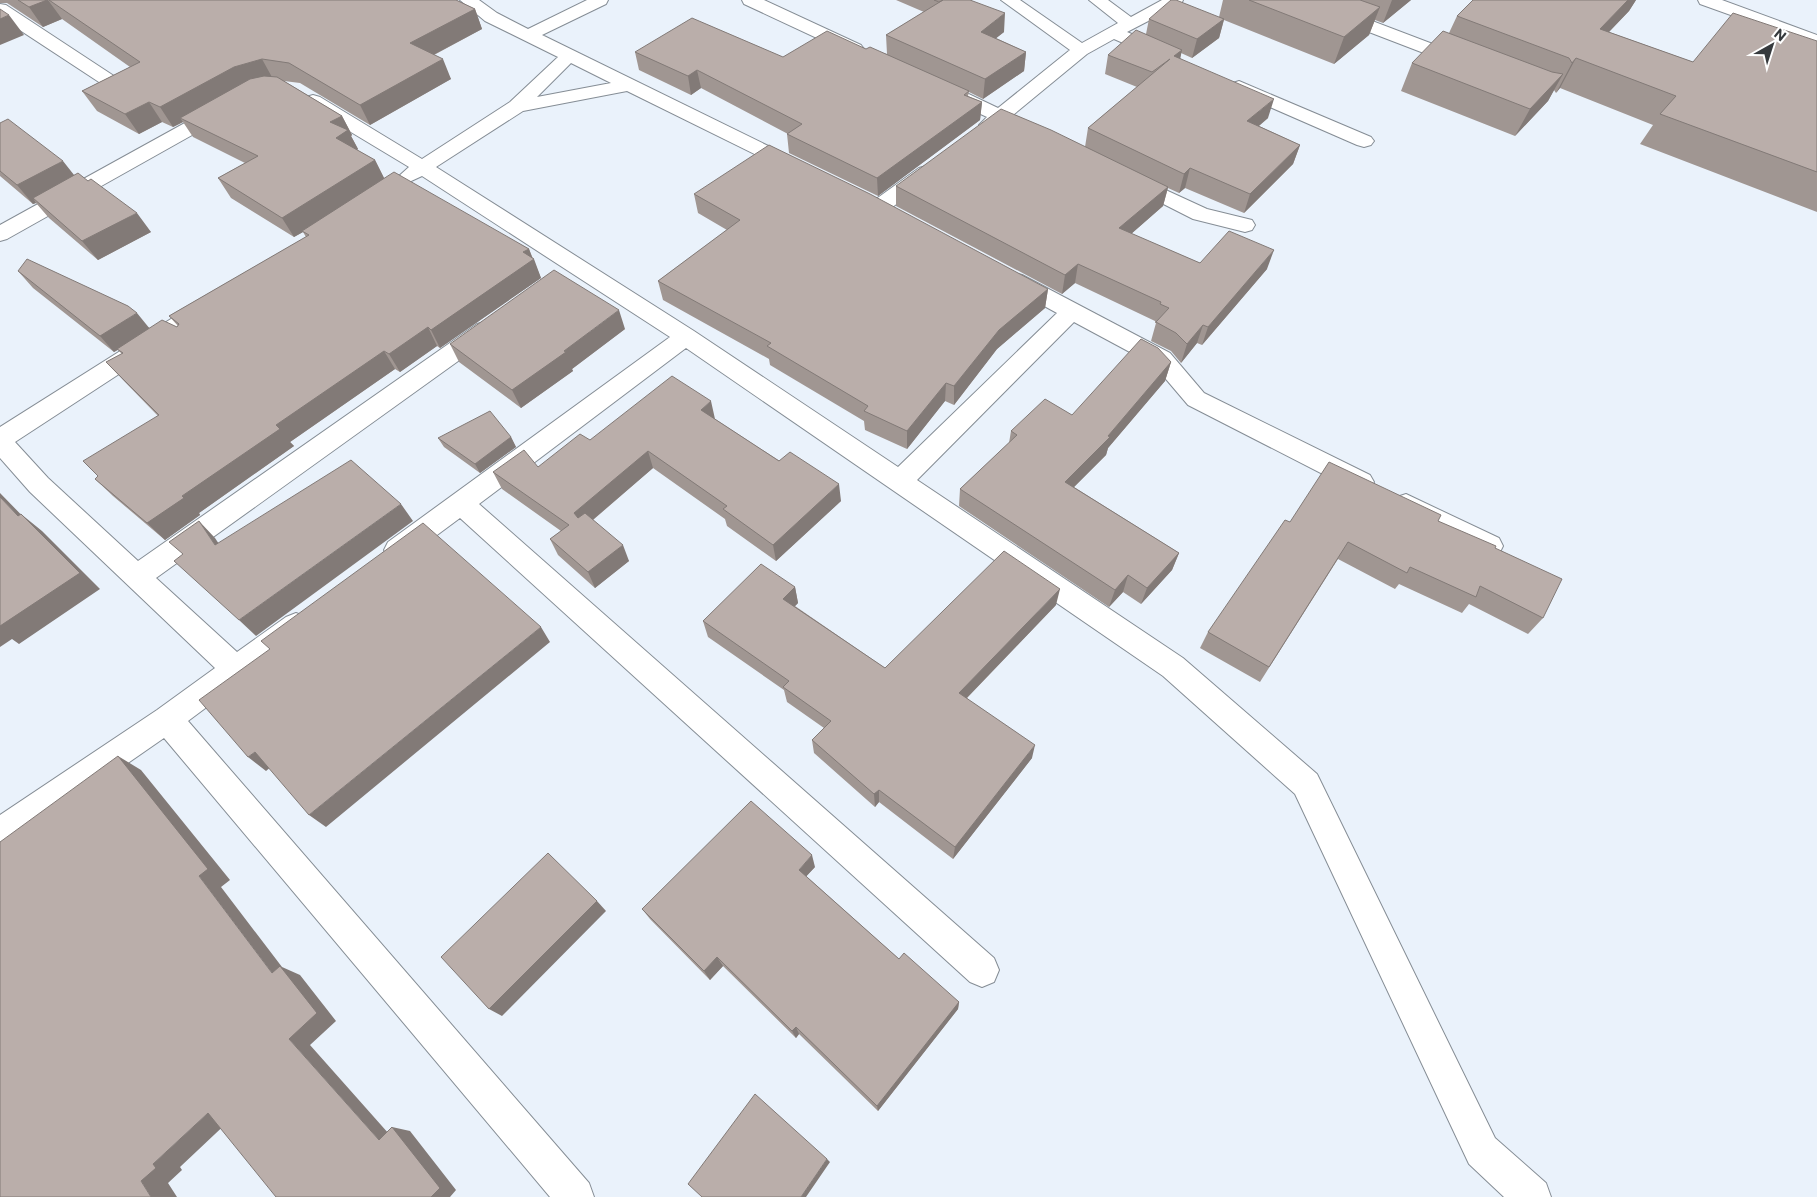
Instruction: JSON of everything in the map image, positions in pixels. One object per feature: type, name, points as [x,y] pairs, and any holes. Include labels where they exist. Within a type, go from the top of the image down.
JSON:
[{"type":"street","points":[[468,0],[491,16],[569,56],[812,174]]},
{"type":"street","points":[[529,35],[600,0]]},
{"type":"street","points":[[750,0],[875,58]]},
{"type":"street","points":[[1009,0],[1080,50]]},
{"type":"street","points":[[1097,0],[1130,24]]},
{"type":"street","points":[[978,133],[1080,50],[1175,0]]},
{"type":"street","points":[[1302,0],[1473,66]]},
{"type":"street","points":[[1706,0],[1817,41]]},
{"type":"street","points":[[0,9],[111,82]]},
{"type":"street","points":[[1114,33],[1176,60]]},
{"type":"street","points":[[389,188],[517,106],[569,56]]},
{"type":"street","points":[[1221,79],[1364,140]]},
{"type":"street","points":[[929,83],[1044,137]]},
{"type":"street","points":[[517,106],[630,85]]},
{"type":"street","points":[[293,89],[422,167],[568,272],[686,337],[1173,667],[1306,784],[1482,1151],[1532,1197]]},
{"type":"street","points":[[0,234],[235,103]]},
{"type":"street","points":[[879,207],[940,161]]},
{"type":"street","points":[[1113,172],[1200,214],[1245,225]]},
{"type":"street","points":[[993,268],[1162,359],[1196,399],[1506,554]]},
{"type":"street","points":[[223,295],[0,441],[39,485],[236,669]]},
{"type":"street","points":[[899,482],[1072,311]]},
{"type":"street","points":[[138,576],[503,318]]},
{"type":"street","points":[[381,562],[686,337]]},
{"type":"street","points":[[461,503],[982,970]]},
{"type":"street","points":[[0,833],[236,669],[317,609]]},
{"type":"street","points":[[166,718],[575,1197]]},
{"type":"building","points":[[18,0],[47,0],[29,7]]},
{"type":"building","points":[[49,0],[456,0],[475,9],[410,43],[443,59],[360,105],[289,63],[262,59],[234,67],[160,107],[149,102],[125,114],[82,91],[140,62]]},
{"type":"building","points":[[943,0],[970,0],[1005,13],[981,32],[1026,52],[985,79],[886,35]]},
{"type":"building","points":[[1171,0],[1176,0],[1224,19],[1197,39],[1149,19]]},
{"type":"building","points":[[1249,0],[1360,0],[1380,7],[1344,37]]},
{"type":"building","points":[[1473,0],[1628,0],[1600,29],[1693,62],[1733,13],[1817,41],[1817,172],[1660,114],[1676,96],[1576,58],[1572,63],[1569,58],[1457,16]]},
{"type":"building","points":[[0,9],[9,15],[0,19]]},
{"type":"building","points":[[692,18],[783,57],[827,31],[866,49],[870,47],[969,91],[964,95],[982,102],[877,178],[787,134],[802,124],[697,70],[688,76],[635,52]]},
{"type":"building","points":[[1136,30],[1182,50],[1174,56],[1274,99],[1247,121],[1300,145],[1250,194],[1190,168],[1184,174],[1088,128],[1170,59],[1152,72],[1108,55]]},
{"type":"building","points":[[1443,31],[1552,72],[1563,74],[1530,109],[1412,63]]},
{"type":"building","points":[[264,76],[277,77],[342,116],[330,122],[348,130],[336,138],[375,160],[282,218],[218,178],[258,156],[180,118],[250,79]]},
{"type":"building","points":[[1001,109],[1051,130],[1168,187],[1119,228],[1200,263],[1229,231],[1274,250],[1208,327],[1203,325],[1187,344],[1176,333],[1156,322],[1169,308],[1160,304],[1161,302],[1078,264],[1065,275],[896,186]]},
{"type":"building","points":[[8,119],[63,161],[17,185],[0,171],[0,123]]},
{"type":"building","points":[[769,145],[870,194],[1048,289],[999,330],[954,386],[946,383],[907,431],[864,411],[868,406],[767,346],[771,343],[658,281],[740,220],[694,194]]},
{"type":"building","points":[[394,172],[529,249],[523,252],[534,259],[431,330],[428,327],[389,354],[384,351],[276,425],[280,429],[182,496],[184,498],[147,523],[95,479],[98,476],[83,461],[159,415],[106,362],[123,353],[117,349],[162,320],[177,327],[179,324],[169,316],[309,235],[302,231]]},
{"type":"building","points":[[78,173],[88,181],[91,179],[137,213],[82,241],[33,198]]},
{"type":"building","points":[[27,259],[128,306],[137,313],[100,336],[18,271]]},
{"type":"building","points":[[554,270],[619,310],[564,351],[566,352],[512,390],[450,344]]},
{"type":"building","points":[[1141,339],[1158,348],[1171,362],[1108,436],[1110,437],[1065,482],[1179,553],[1147,588],[1128,575],[1115,590],[960,489],[1017,435],[1011,431],[1045,399],[1072,415]]},
{"type":"building","points":[[672,376],[711,401],[701,410],[779,461],[790,452],[839,484],[773,545],[723,509],[727,506],[648,451],[574,513],[578,518],[585,513],[623,545],[588,572],[550,539],[569,525],[493,472],[524,450],[538,467],[580,434],[590,440]]},
{"type":"building","points":[[490,411],[511,437],[475,464],[438,438]]},
{"type":"building","points":[[351,460],[401,504],[239,620],[174,561],[183,554],[169,542],[199,521],[215,545]]},
{"type":"building","points":[[1329,462],[1441,515],[1438,521],[1496,546],[1495,548],[1562,579],[1543,618],[1480,586],[1476,597],[1410,567],[1407,573],[1348,542],[1269,667],[1208,632],[1285,520],[1290,522]]},
{"type":"building","points":[[0,497],[18,516],[21,514],[80,573],[0,626]]},
{"type":"building","points":[[423,523],[541,627],[309,815],[255,752],[248,757],[199,700],[270,649],[261,641]]},
{"type":"building","points":[[1004,551],[1060,589],[959,693],[1035,745],[955,847],[879,790],[874,794],[812,740],[831,721],[783,687],[789,681],[703,621],[761,564],[795,587],[783,599],[885,668]]},
{"type":"building","points":[[118,756],[208,869],[199,876],[272,973],[280,966],[317,1013],[289,1039],[379,1140],[392,1127],[440,1188],[431,1197],[276,1197],[208,1113],[153,1164],[156,1168],[141,1181],[151,1197],[0,1197],[0,842]]},
{"type":"building","points":[[751,801],[812,855],[799,870],[899,959],[904,953],[959,1002],[877,1106],[796,1027],[792,1031],[717,957],[704,971],[642,909]]},
{"type":"building","points":[[548,853],[597,901],[489,1009],[441,957]]},
{"type":"building","points":[[755,1094],[827,1159],[801,1197],[702,1197],[688,1184]]}]
